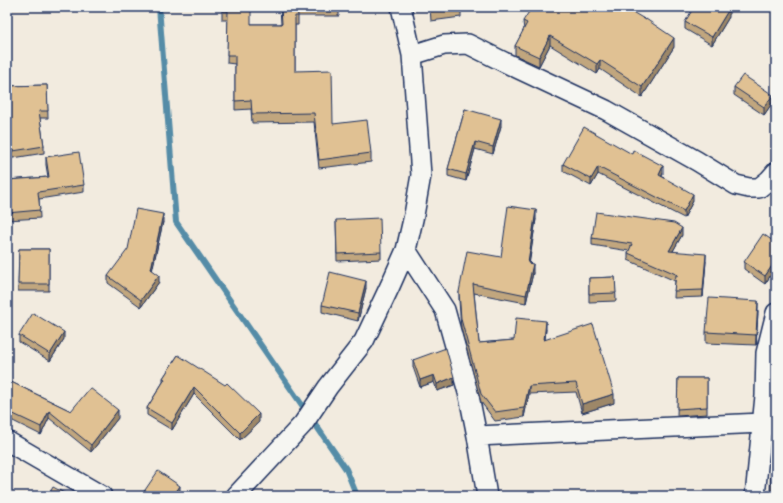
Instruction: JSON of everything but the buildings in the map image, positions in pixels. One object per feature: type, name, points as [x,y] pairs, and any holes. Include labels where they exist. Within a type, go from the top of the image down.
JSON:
[{"type":"street","points":[[236,496],[302,424],[328,387],[364,341],[406,250],[421,175],[412,55],[401,7]]},
{"type":"street","points":[[412,55],[444,45],[468,44],[606,110],[697,161],[736,185],[749,188],[759,188],[776,172]]},
{"type":"street","points":[[406,250],[446,310],[469,396],[487,496]]},
{"type":"street","points":[[755,496],[769,424],[765,396],[766,353],[776,313]]},
{"type":"street","points":[[477,436],[769,424]]},
{"type":"street","points":[[7,441],[102,496]]},
{"type":"waterway","points":[[159,7],[176,222],[346,469],[357,496]]}]
